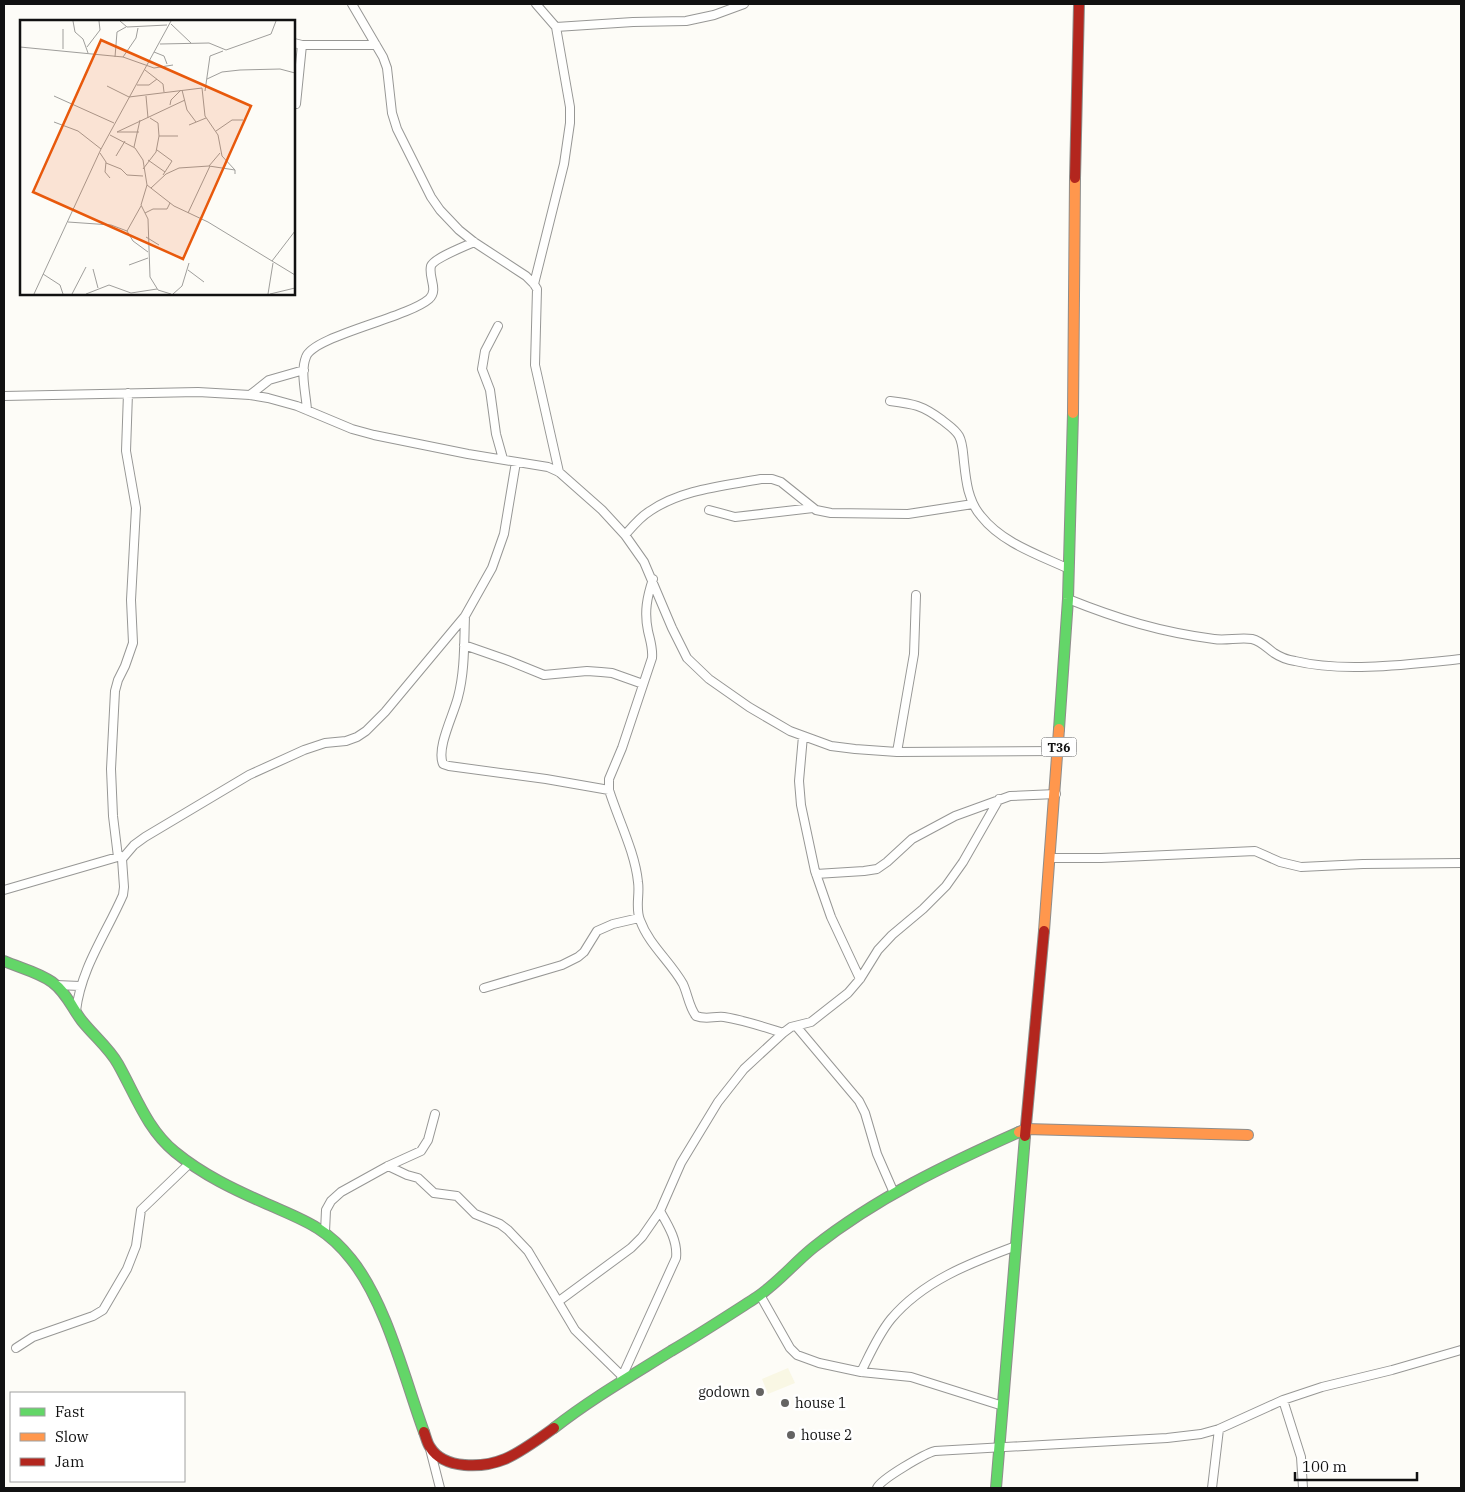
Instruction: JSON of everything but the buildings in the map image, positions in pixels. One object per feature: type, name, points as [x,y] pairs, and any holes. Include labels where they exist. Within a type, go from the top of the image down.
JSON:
[{"type":"main road","name":"T36","points":[[996,1488],[1051,858],[1068,599],[1073,426],[1079,4]]},
{"type":"main road","points":[[4,961],[31,971],[56,985],[107,1048],[148,1122],[164,1141],[190,1163],[208,1176],[325,1232],[353,1263],[373,1294],[385,1321],[430,1447],[440,1457],[451,1463],[462,1465],[484,1464],[505,1459],[551,1430],[621,1379],[672,1351],[760,1295],[814,1247],[877,1202],[978,1150],[1026,1129],[1248,1135]]},
{"type":"street","points":[[352,4],[383,57],[387,68],[392,113],[397,129],[431,197],[459,230],[526,276],[534,284],[537,294],[535,365],[559,472]]},
{"type":"street","points":[[534,284],[564,164],[570,123],[570,107],[556,27],[536,4]]},
{"type":"street","points":[[556,27],[686,21],[714,15],[744,4]]},
{"type":"street","points":[[296,104],[298,44],[376,45]]},
{"type":"street","points":[[307,410],[304,370],[306,357],[310,350],[319,344],[378,323],[428,300],[433,290],[431,266],[451,252],[474,242]]},
{"type":"street","points":[[498,326],[485,351],[482,369],[490,390],[496,434],[503,459]]},
{"type":"street","points":[[250,395],[269,380],[304,370]]},
{"type":"street","points":[[4,396],[198,392],[250,395],[268,398],[307,410],[352,429],[374,435],[468,454],[548,467],[559,472],[602,510],[644,562],[687,658],[709,679],[749,708],[790,731],[831,746],[897,752],[1059,751]]},
{"type":"street","points":[[76,1011],[80,986],[123,895],[124,887],[121,867],[122,859],[113,816],[111,768],[115,691],[134,643],[131,600],[136,508],[126,451],[128,394]]},
{"type":"street","points":[[890,401],[915,404],[927,409],[954,429],[962,442],[966,479],[973,504],[984,519],[996,531],[1028,550],[1069,569]]},
{"type":"street","points":[[4,890],[121,856],[145,837],[249,775],[304,750],[325,743],[346,741],[366,731],[385,712],[465,616],[499,552],[504,534],[516,462]]},
{"type":"street","points":[[624,535],[648,512],[664,502],[685,494],[762,479],[772,479],[781,482],[813,508],[831,513],[908,514],[973,504]]},
{"type":"street","points":[[708,510],[734,517],[813,508]]},
{"type":"street","points":[[653,580],[645,612],[653,652],[652,658],[622,748],[609,779],[609,790],[633,860],[638,882],[637,908],[639,918],[643,929],[656,949],[682,984],[692,1011],[696,1016],[705,1019],[718,1016],[783,1033]]},
{"type":"street","points":[[897,752],[914,654],[916,595]]},
{"type":"street","points":[[1068,599],[1114,617],[1163,631],[1216,639],[1251,639],[1258,641],[1282,657],[1295,662],[1323,666],[1388,665],[1461,659]]},
{"type":"street","points":[[465,616],[460,687],[444,744],[441,759],[443,764],[609,790]]},
{"type":"street","points":[[464,645],[544,675],[587,670],[612,673],[643,684]]},
{"type":"street","points":[[803,736],[799,782],[801,805],[816,874],[831,917],[860,980]]},
{"type":"street","points":[[816,874],[864,872],[878,868],[919,835],[955,816],[1010,796],[1056,794]]},
{"type":"street","points":[[559,1301],[632,1248],[642,1237],[660,1211],[681,1163],[718,1102],[744,1070],[783,1033],[816,1018],[860,980],[878,950],[946,886],[963,862],[999,799]]},
{"type":"street","points":[[1051,858],[1255,852],[1286,864],[1301,867],[1461,863]]},
{"type":"street","points":[[484,988],[568,962],[584,952],[597,931],[613,924],[639,918]]},
{"type":"street","points":[[56,985],[80,986]]},
{"type":"street","points":[[796,1026],[859,1101],[865,1114],[877,1154],[894,1193]]},
{"type":"street","points":[[325,1232],[326,1210],[331,1201],[341,1192],[388,1166],[421,1151],[428,1140],[435,1114]]},
{"type":"street","points":[[16,1348],[33,1336],[93,1316],[103,1310],[127,1269],[138,1235],[141,1210],[190,1163]]},
{"type":"street","points":[[388,1166],[418,1178],[434,1193],[457,1196],[475,1214],[500,1224],[508,1230],[528,1251],[575,1330],[621,1379],[676,1258],[677,1250],[674,1239],[660,1211]]},
{"type":"street","points":[[861,1372],[877,1341],[891,1320],[910,1299],[931,1284],[976,1261],[1016,1246]]},
{"type":"street","points":[[760,1295],[790,1348],[797,1355],[819,1363],[861,1372],[910,1376],[1003,1406]]},
{"type":"street","points":[[876,1488],[886,1478],[931,1452],[1167,1438],[1201,1434],[1219,1429],[1283,1400],[1330,1385],[1392,1370],[1461,1350]]},
{"type":"street","points":[[1283,1400],[1301,1457],[1303,1488]]},
{"type":"street","points":[[1212,1488],[1219,1429]]},
{"type":"street","points":[[430,1447],[440,1488]]},
{"type":"shaded area","points":[[788,1368],[795,1383],[768,1394],[762,1379]]},
{"type":"traffic: fast","points":[[1059,729],[1068,599],[1073,413]]},
{"type":"traffic: fast","points":[[4,961],[41,975],[61,990],[82,1021],[114,1058],[149,1122],[165,1143],[175,1152],[197,1168],[220,1181],[313,1226],[342,1248],[363,1277],[384,1319],[424,1432]]},
{"type":"traffic: fast","points":[[554,1428],[611,1388],[757,1297],[814,1247],[862,1213],[913,1183],[1019,1132]]},
{"type":"traffic: fast","points":[[996,1488],[1025,1136]]},
{"type":"traffic: slow","points":[[1073,413],[1075,178]]},
{"type":"traffic: slow","points":[[1044,931],[1059,729]]},
{"type":"traffic: slow","points":[[1019,1132],[1026,1129],[1248,1135]]},
{"type":"traffic: jam","points":[[1075,178],[1079,4]]},
{"type":"traffic: jam","points":[[1025,1136],[1044,931]]},
{"type":"traffic: jam","points":[[424,1432],[430,1447],[445,1460],[464,1465],[475,1465],[505,1459],[554,1428]]},
{"type":"place","name":"godown","points":[[760,1392]]},
{"type":"place","name":"house 1","points":[[785,1403]]},
{"type":"place","name":"house 2","points":[[791,1435]]}]
